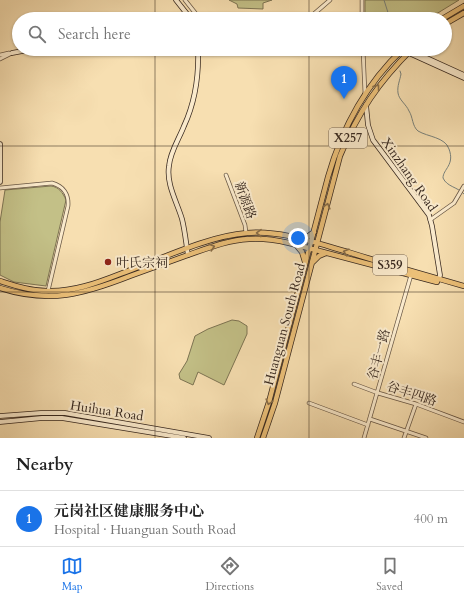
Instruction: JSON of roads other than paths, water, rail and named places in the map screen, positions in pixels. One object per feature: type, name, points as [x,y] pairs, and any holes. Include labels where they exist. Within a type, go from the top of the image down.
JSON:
[{"type":"main road","points":[[452,13],[464,6]]},
{"type":"main road","points":[[452,20],[464,13]]},
{"type":"main road","name":"Huanguan South Road","points":[[257,438],[269,402],[337,148],[347,126],[365,94],[381,73],[399,56]]},
{"type":"main road","name":"Huanguan South Road","points":[[263,438],[275,403],[340,156],[353,126],[366,104],[401,56]]},
{"type":"main road","points":[[321,228],[321,238],[327,246]]},
{"type":"main road","points":[[297,238],[307,237],[314,232]]},
{"type":"main road","name":"S359","points":[[0,281],[26,289],[48,292],[70,290],[98,283],[223,237],[246,233],[266,233],[297,238],[327,246],[464,286]]},
{"type":"main road","name":"S359","points":[[0,288],[38,296],[77,294],[97,289],[219,244],[242,240],[264,239],[294,244],[464,289]]},
{"type":"main road","points":[[294,244],[299,247],[302,252],[305,264]]},
{"type":"main road","points":[[312,264],[319,256],[330,254]]},
{"type":"street","points":[[176,0],[185,12]]},
{"type":"street","points":[[185,0],[194,12]]},
{"type":"street","points":[[316,12],[330,0]]},
{"type":"street","points":[[362,0],[362,12]]},
{"type":"street","points":[[0,55],[12,53]]},
{"type":"street","points":[[0,59],[12,53]]},
{"type":"street","points":[[188,255],[183,223],[168,171],[170,159],[188,118],[194,98],[198,76],[198,56]]},
{"type":"street","points":[[363,56],[365,94]]},
{"type":"street","points":[[418,56],[464,78]]},
{"type":"street","points":[[424,56],[464,75]]},
{"type":"street","name":"Xinzhang Road","points":[[366,104],[368,125],[373,140],[426,211],[430,220],[439,279]]},
{"type":"street","points":[[0,144],[0,182]]},
{"type":"street","name":"新源路","points":[[226,175],[245,225],[246,233]]},
{"type":"street","points":[[0,188],[52,183],[60,186],[67,194],[68,206],[48,292]]},
{"type":"street","points":[[430,220],[454,203],[464,187]]},
{"type":"street","name":"谷丰一路","points":[[364,438],[411,275]]},
{"type":"street","name":"谷丰四路","points":[[354,384],[416,404],[464,422]]},
{"type":"street","points":[[309,403],[368,424]]},
{"type":"street","points":[[404,438],[416,404]]},
{"type":"street","name":"Huihua Road","points":[[0,416],[65,413],[209,438]]},
{"type":"street","name":"Huihua Road","points":[[0,422],[42,418],[69,418],[184,438]]},
{"type":"street","points":[[370,419],[426,438]]},
{"type":"waterway","points":[[384,0],[388,12]]},
{"type":"waterway","points":[[400,71],[401,74],[398,93],[408,109],[415,127],[418,131],[440,140],[447,145],[451,159],[443,178],[447,183],[464,194]]},
{"type":"place","name":"元岗社区健康服务中心","points":[[344,99]]},
{"type":"place","name":"叶氏宗祠","points":[[108,262]]}]
